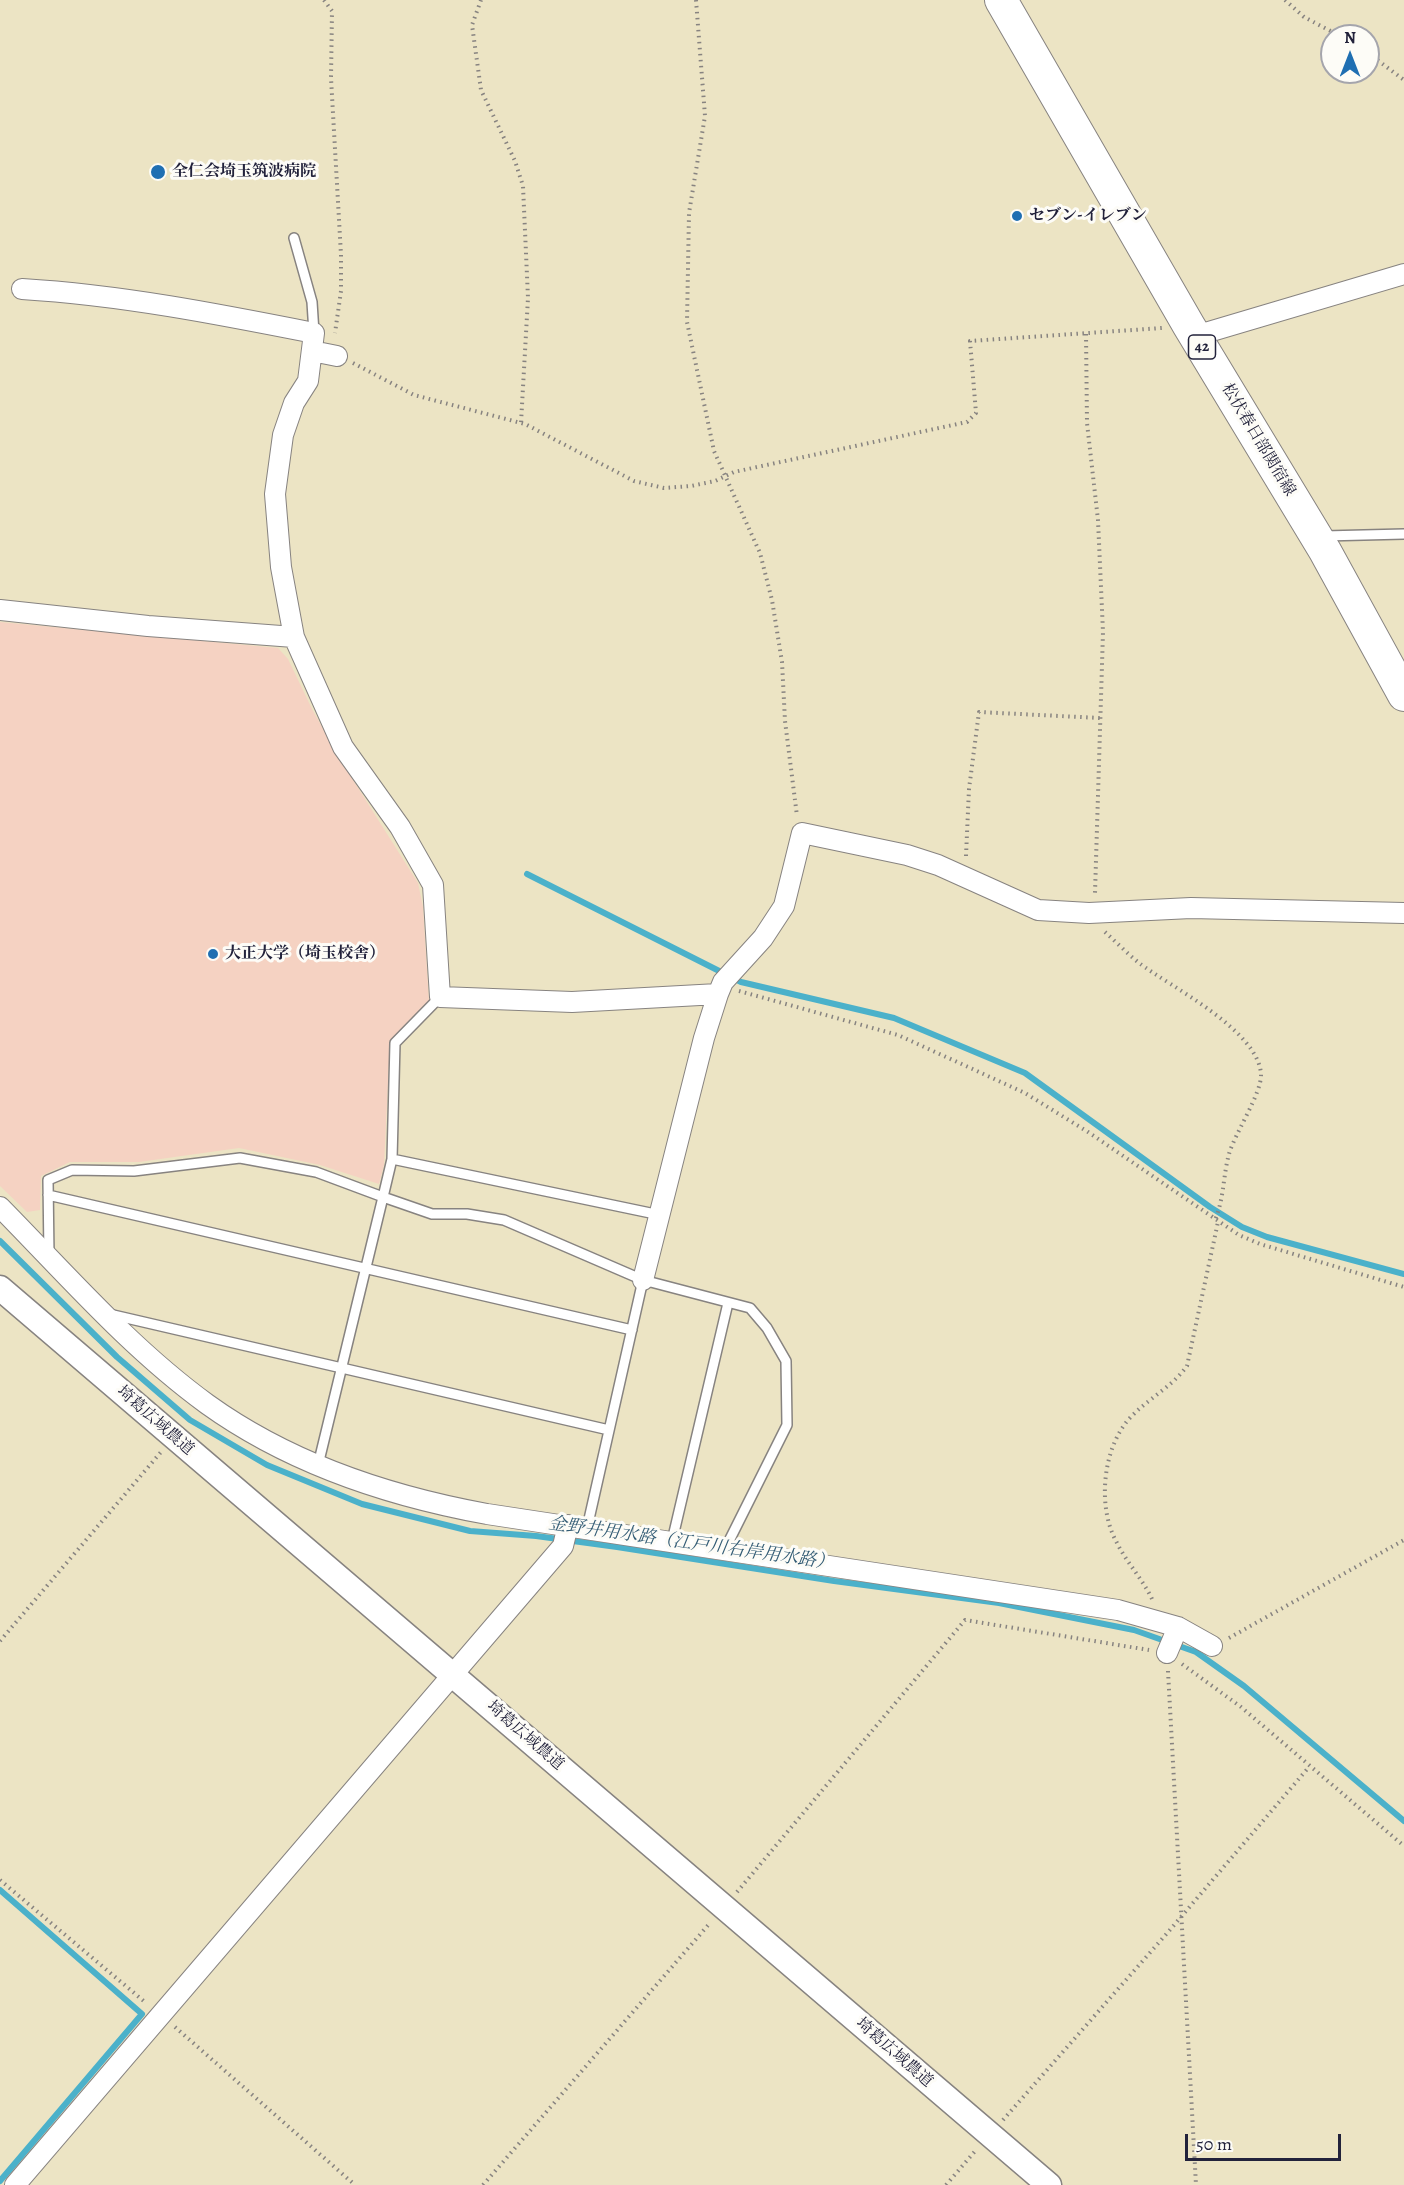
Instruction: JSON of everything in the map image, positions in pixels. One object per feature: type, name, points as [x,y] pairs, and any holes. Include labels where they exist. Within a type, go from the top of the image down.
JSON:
[{"type":"main road","name":"松伏春日部関宿線","points":[[1001,0],[1192,331],[1316,536],[1404,694]]},
{"type":"street","points":[[1192,331],[1404,274]]},
{"type":"street","points":[[22,289],[70,292],[200,311],[324,349],[294,403],[283,435],[275,494],[281,567],[294,637],[343,747],[400,827],[432,885],[440,997],[572,1002],[724,982]]},
{"type":"street","points":[[0,610],[148,626],[294,637]]},
{"type":"street","points":[[643,1280],[704,1038],[724,982],[763,938],[784,906],[802,833],[907,855],[964,876],[1032,908],[1092,913],[1191,908],[1404,913]]},
{"type":"street","points":[[0,1207],[160,1367],[207,1404],[291,1454],[318,1466],[417,1499],[487,1514],[1118,1610],[1178,1627],[1212,1646]]},
{"type":"street","name":"埼葛広域農道","points":[[0,1288],[1049,2185]]},
{"type":"street","points":[[15,2185],[564,1546],[568,1525]]},
{"type":"street","points":[[1167,1653],[1178,1627]]},
{"type":"lane","points":[[294,238],[324,349]]},
{"type":"lane","points":[[1316,536],[1404,534]]},
{"type":"lane","points":[[318,1466],[392,1159],[394,1043],[440,997]]},
{"type":"lane","points":[[49,1256],[48,1180],[72,1170],[134,1171],[240,1158],[316,1172],[432,1214],[467,1214],[504,1220],[643,1280],[750,1308],[767,1328],[786,1361],[787,1425],[724,1549]]},
{"type":"lane","points":[[392,1159],[660,1215]]},
{"type":"lane","points":[[48,1195],[632,1330]]},
{"type":"lane","points":[[587,1528],[643,1280]]},
{"type":"lane","points":[[672,1541],[728,1303]]},
{"type":"lane","points":[[105,1313],[609,1430]]},
{"type":"path","points":[[324,0],[332,11],[332,100],[341,267],[341,291],[324,349],[414,395],[521,423],[634,481],[664,488],[691,486],[715,481],[734,472],[967,422],[976,413],[970,341],[1192,331]]},
{"type":"path","points":[[481,0],[472,25],[481,90],[515,161],[523,186],[528,297],[521,423]]},
{"type":"path","points":[[696,0],[705,116],[689,213],[687,322],[714,451],[760,553],[772,600],[782,662],[791,783],[798,824],[802,833]]},
{"type":"path","points":[[1285,0],[1304,17],[1320,25]]},
{"type":"path","points":[[1380,62],[1404,80]]},
{"type":"path","points":[[1086,334],[1087,423],[1102,581],[1100,718],[1092,913],[1100,927],[1137,961],[1233,1029],[1254,1055],[1259,1065],[1260,1081],[1229,1153],[1220,1208],[1187,1366],[1179,1378],[1128,1420],[1118,1436],[1106,1483],[1109,1524],[1116,1542],[1143,1579],[1155,1606],[1158,1620]]},
{"type":"path","points":[[964,876],[969,789],[979,712],[1100,718]]},
{"type":"path","points":[[724,982],[761,999],[898,1035],[1025,1093],[1132,1161],[1216,1221],[1260,1244],[1404,1287]]},
{"type":"path","points":[[0,1641],[174,1437]]},
{"type":"path","points":[[1212,1646],[1404,1540]]},
{"type":"path","points":[[483,2185],[724,1907],[965,1620],[1167,1653],[1241,1707],[1404,1846]]},
{"type":"path","points":[[1167,1653],[1196,2185]]},
{"type":"path","points":[[946,2185],[1309,1767]]},
{"type":"path","points":[[0,1880],[160,2015],[355,2185]]},
{"type":"shaded area","name":"大正大学（埼玉校舎）","points":[[0,622],[278,648],[288,659],[313,711],[348,772],[418,883],[423,907],[429,1001],[390,1041],[384,1165],[379,1184],[320,1165],[239,1148],[139,1162],[70,1162],[41,1176],[40,1210],[27,1212],[0,1186]]},
{"type":"waterway","points":[[527,874],[741,982],[894,1018],[1025,1073],[1210,1207],[1242,1227],[1267,1237],[1404,1274]]},
{"type":"waterway","name":"金野井用水路（江戸川右岸用水路）","points":[[0,1241],[117,1357],[190,1420],[267,1465],[362,1504],[470,1531],[536,1536],[617,1547],[834,1581],[999,1603],[1134,1630],[1196,1652],[1244,1686],[1404,1821]]},
{"type":"waterway","points":[[0,1890],[142,2014],[0,2181]]},
{"type":"place","name":"全仁会埼玉筑波病院","points":[[158,172]]},
{"type":"place","name":"セブン-イレブン","points":[[1017,216]]},
{"type":"place","name":"大正大学（埼玉校舎）","points":[[213,954]]}]
